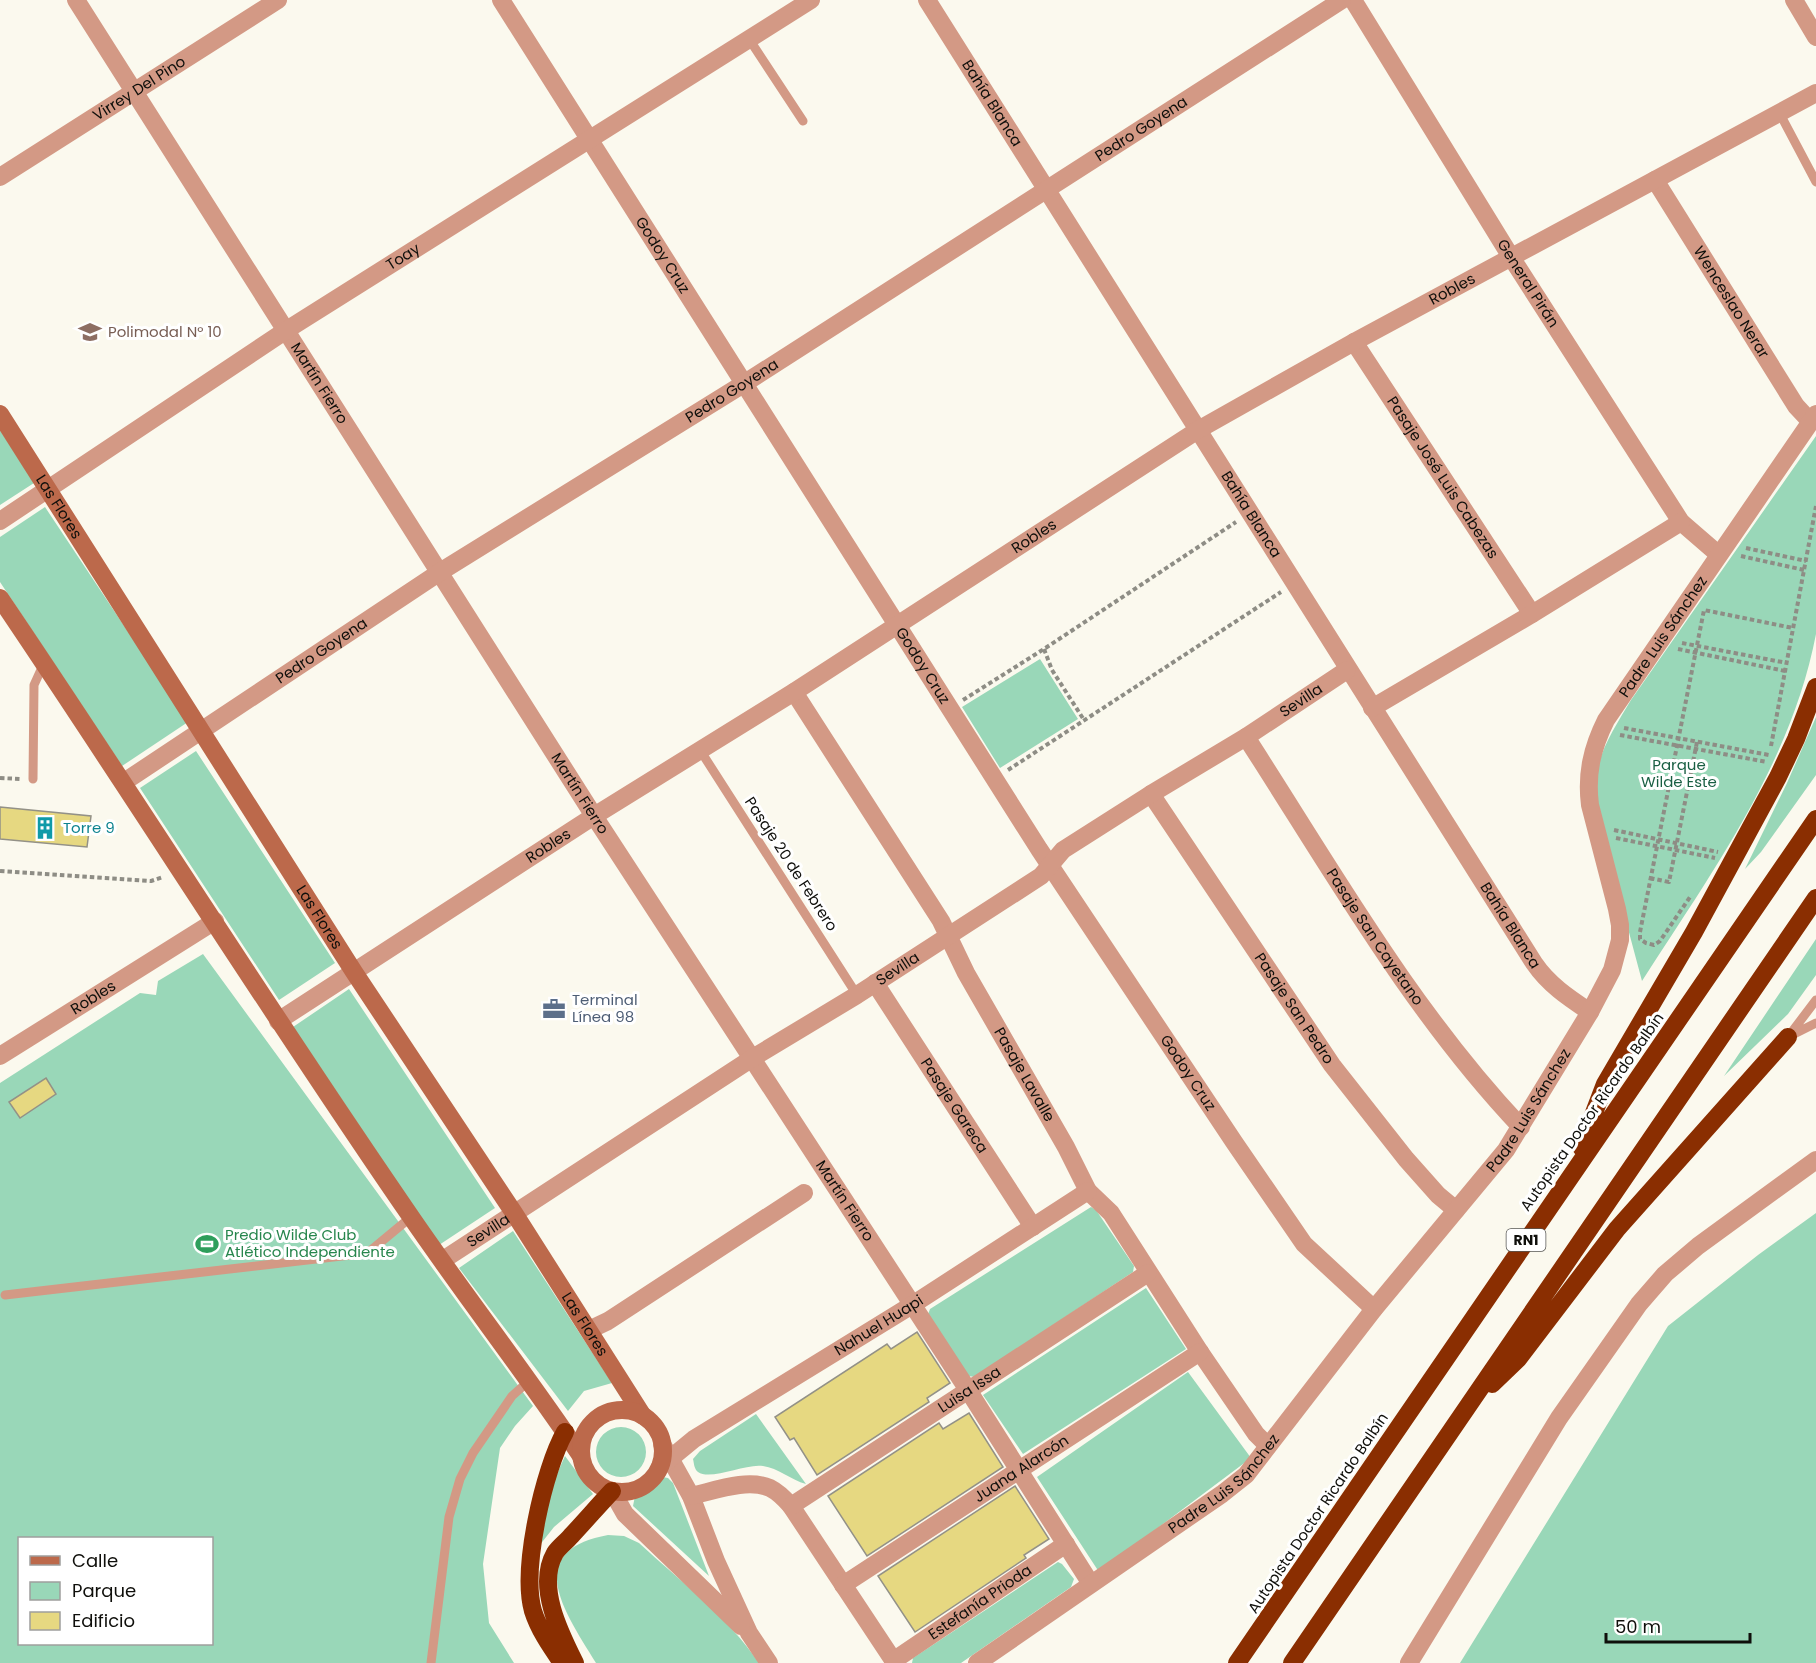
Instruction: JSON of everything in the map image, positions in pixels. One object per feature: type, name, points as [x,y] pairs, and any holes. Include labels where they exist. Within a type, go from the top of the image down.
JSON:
[{"type":"highway","points":[[1570,1176],[1605,1084],[1694,932],[1778,777],[1797,739],[1816,687]]},
{"type":"highway","name":"Autopista Doctor Ricardo Balbín","points":[[1237,1663],[1816,819]]},
{"type":"highway","points":[[1292,1663],[1816,898]]},
{"type":"highway","points":[[1463,1412],[1518,1359],[1617,1229],[1788,1037]]},
{"type":"highway","points":[[562,1663],[537,1622],[530,1597],[530,1572],[532,1542],[552,1460],[565,1432]]},
{"type":"highway","points":[[575,1663],[557,1627],[551,1607],[549,1582],[551,1562],[559,1548],[612,1491]]},
{"type":"street","name":"Martín Fierro","points":[[76,0],[594,816],[968,1390],[1091,1584]]},
{"type":"street","name":"Virrey Del Pino","points":[[0,177],[278,0]]},
{"type":"street","name":"Godoy Cruz","points":[[501,0],[745,383],[896,626],[1051,866],[1234,1142],[1304,1244],[1374,1309]]},
{"type":"street","name":"Toay","points":[[0,521],[285,331],[811,0]]},
{"type":"street","name":"Bahía Blanca","points":[[927,0],[1048,189],[1347,670],[1543,977],[1590,1012]]},
{"type":"street","name":"Pedro Goyena","points":[[124,782],[440,572],[745,383],[1342,0]]},
{"type":"street","name":"General Pirán","points":[[1353,0],[1511,257],[1681,522],[1718,554]]},
{"type":"street","points":[[1794,0],[1816,37]]},
{"type":"street","name":"Robles","points":[[278,1021],[594,816],[794,692],[1198,430],[1354,342],[1816,93]]},
{"type":"street","name":"Wenceslao Nerar","points":[[1655,180],[1796,406],[1814,418]]},
{"type":"street","name":"Pasaje José Luis Cabezas","points":[[1354,342],[1532,614]]},
{"type":"street","name":"Las Flores","points":[[0,414],[199,731],[354,972],[514,1213],[643,1416]]},
{"type":"street","name":"Padre Luis Sánchez","points":[[977,1663],[1233,1487],[1246,1475],[1374,1309],[1492,1169],[1521,1127],[1590,1012],[1612,970],[1620,940],[1617,909],[1590,806],[1588,781],[1592,753],[1606,720],[1718,554],[1814,418]]},
{"type":"street","points":[[1372,708],[1532,614],[1681,522]]},
{"type":"street","points":[[0,598],[124,782],[278,1021],[411,1217],[530,1380],[581,1456],[585,1470],[601,1487],[623,1492],[635,1490],[654,1477],[664,1456]]},
{"type":"street","name":"Sevilla","points":[[443,1260],[751,1059],[857,995],[1041,876],[1064,850],[1347,670]]},
{"type":"street","name":"Pasaje Lavalle","points":[[794,692],[941,921],[966,972],[1066,1147],[1088,1191],[1112,1213],[1200,1352],[1256,1434],[1268,1446]]},
{"type":"street","name":"Pasaje San Cayetano","points":[[1246,736],[1370,929],[1448,1044],[1488,1093],[1521,1127]]},
{"type":"street","name":"Pasaje San Pedro","points":[[1151,794],[1332,1065],[1406,1159],[1456,1210]]},
{"type":"street","name":"Robles","points":[[0,1056],[215,921]]},
{"type":"street","name":"Pasaje Gareca","points":[[875,983],[1033,1227]]},
{"type":"street","points":[[1409,1663],[1559,1418],[1639,1304],[1665,1274],[1698,1246],[1816,1160]]},
{"type":"street","name":"Nahuel Huapi","points":[[664,1456],[912,1305],[1088,1191]]},
{"type":"street","points":[[589,1330],[608,1321],[804,1193]]},
{"type":"street","name":"Luisa Issa","points":[[791,1506],[1148,1273]]},
{"type":"street","name":"Juana Alarcón","points":[[843,1586],[1200,1352]]},
{"type":"street","points":[[581,1456],[584,1436],[590,1425],[598,1418],[620,1410],[632,1411],[652,1423],[658,1433],[664,1456],[691,1496],[716,1562],[749,1634]]},
{"type":"street","points":[[691,1496],[737,1486],[762,1485],[780,1494],[791,1506],[894,1662]]},
{"type":"street","points":[[612,1491],[625,1514],[749,1634],[770,1663]]},
{"type":"street","name":"Estefanía Prioda","points":[[894,1662],[1066,1544]]},
{"type":"lane","points":[[750,39],[802,121]]},
{"type":"lane","points":[[1779,112],[1816,182]]},
{"type":"lane","points":[[33,780],[34,686],[44,663]]},
{"type":"lane","name":"Pasaje 20 de Febrero","points":[[700,750],[857,995]]},
{"type":"lane","points":[[1788,1037],[1816,1000]]},
{"type":"lane","points":[[1788,1037],[1816,1023]]},
{"type":"lane","points":[[5,1295],[360,1254],[375,1246],[411,1217]]},
{"type":"lane","points":[[431,1663],[449,1517],[460,1479],[473,1453],[512,1396],[530,1380]]},
{"type":"path","points":[[1620,735],[1768,763],[1816,506]]},
{"type":"path","points":[[950,708],[1044,649],[1249,513]]},
{"type":"path","points":[[1734,565],[1752,539]]},
{"type":"path","points":[[1746,548],[1806,561]]},
{"type":"path","points":[[1741,556],[1804,570]]},
{"type":"path","points":[[995,778],[1294,583]]},
{"type":"path","points":[[1693,626],[1710,601]]},
{"type":"path","points":[[1704,610],[1793,628]]},
{"type":"path","points":[[1639,934],[1704,610]]},
{"type":"path","points":[[1688,634],[1678,649],[1785,671]]},
{"type":"path","points":[[1682,643],[1786,663]]},
{"type":"path","points":[[1044,649],[1052,670],[1084,720]]},
{"type":"path","points":[[1615,744],[1631,718]]},
{"type":"path","points":[[1624,728],[1769,755]]},
{"type":"path","points":[[1650,878],[1669,882],[1697,742]]},
{"type":"path","points":[[0,778],[33,780]]},
{"type":"path","points":[[1615,848],[1610,829],[1719,852],[1710,868]]},
{"type":"path","points":[[1612,837],[1716,858]]},
{"type":"path","points":[[0,871],[151,881],[161,879],[180,868]]},
{"type":"path","points":[[1636,923],[1641,939],[1653,945],[1660,941],[1691,896]]},
{"type":"green space","points":[[0,430],[34,483],[0,505]]},
{"type":"green space","name":"Parque Wilde Este","points":[[1816,436],[1816,634],[1804,682],[1788,728],[1746,815],[1642,981],[1597,813],[1595,788],[1599,762],[1631,700]]},
{"type":"green space","points":[[45,507],[188,722],[122,766],[0,582],[0,537]]},
{"type":"green space","points":[[1040,659],[1078,719],[1000,768],[962,707]]},
{"type":"green space","points":[[1816,717],[1816,775],[1761,852],[1745,869],[1787,783]]},
{"type":"green space","points":[[196,751],[335,963],[279,1000],[140,788]]},
{"type":"green space","points":[[1816,939],[1816,975],[1788,1014],[1724,1076]]},
{"type":"green space","name":"Predio Wilde Club Atlético Independiente","points":[[203,954],[533,1406],[500,1448],[483,1564],[489,1623],[514,1663],[0,1663],[0,1083],[140,993],[156,995],[158,981]]},
{"type":"green space","points":[[349,989],[495,1208],[439,1245],[293,1027]]},
{"type":"green space","points":[[1091,1207],[1096,1210],[1134,1266],[1133,1272],[975,1377],[968,1376],[927,1317],[930,1309]]},
{"type":"green space","points":[[1816,1213],[1816,1663],[1460,1663],[1668,1326],[1758,1255]]},
{"type":"green space","points":[[513,1231],[612,1383],[584,1391],[568,1411],[459,1268]]},
{"type":"green space","points":[[1146,1288],[1186,1349],[1023,1454],[983,1395]]},
{"type":"green space","points":[[1188,1372],[1251,1458],[1099,1572],[1037,1477]]},
{"type":"green space","points":[[756,1414],[806,1484],[763,1466],[711,1474],[697,1471],[693,1459],[700,1451]]},
{"type":"green space","points":[[621,1427],[635,1431],[642,1438],[646,1452],[642,1466],[635,1473],[621,1477],[607,1473],[600,1466],[596,1452],[600,1438],[607,1431]]},
{"type":"green space","points":[[565,1456],[593,1494],[554,1527],[539,1546],[539,1537],[556,1476]]},
{"type":"green space","points":[[662,1477],[668,1478],[673,1483],[709,1576],[633,1506],[635,1496]]},
{"type":"green space","points":[[608,1535],[624,1536],[639,1543],[733,1630],[759,1663],[596,1663],[563,1605],[558,1587],[558,1570],[565,1555],[581,1543]]},
{"type":"green space","points":[[1058,1562],[1074,1579],[1071,1587],[961,1663],[912,1663],[913,1658]]},
{"type":"building","name":"Torre 9","points":[[0,807],[91,816],[87,847],[0,839]]},
{"type":"building","points":[[46,1078],[56,1094],[20,1118],[9,1102]]},
{"type":"building","points":[[917,1332],[950,1383],[927,1398],[929,1402],[817,1475],[794,1438],[790,1440],[775,1417],[887,1344],[891,1349]]},
{"type":"building","points":[[969,1413],[1003,1467],[867,1556],[828,1496],[939,1423],[943,1429]]},
{"type":"building","points":[[1015,1486],[1049,1539],[1024,1555],[1026,1558],[915,1632],[878,1576]]},
{"type":"place","name":"Polimodal N° 10","points":[[90,332]]},
{"type":"place","name":"Torre 9","points":[[45,828]]},
{"type":"place","name":"Terminal Línea 98","points":[[554,1009]]},
{"type":"place","name":"Predio Wilde Club Atlético Independiente","points":[[207,1244]]}]
